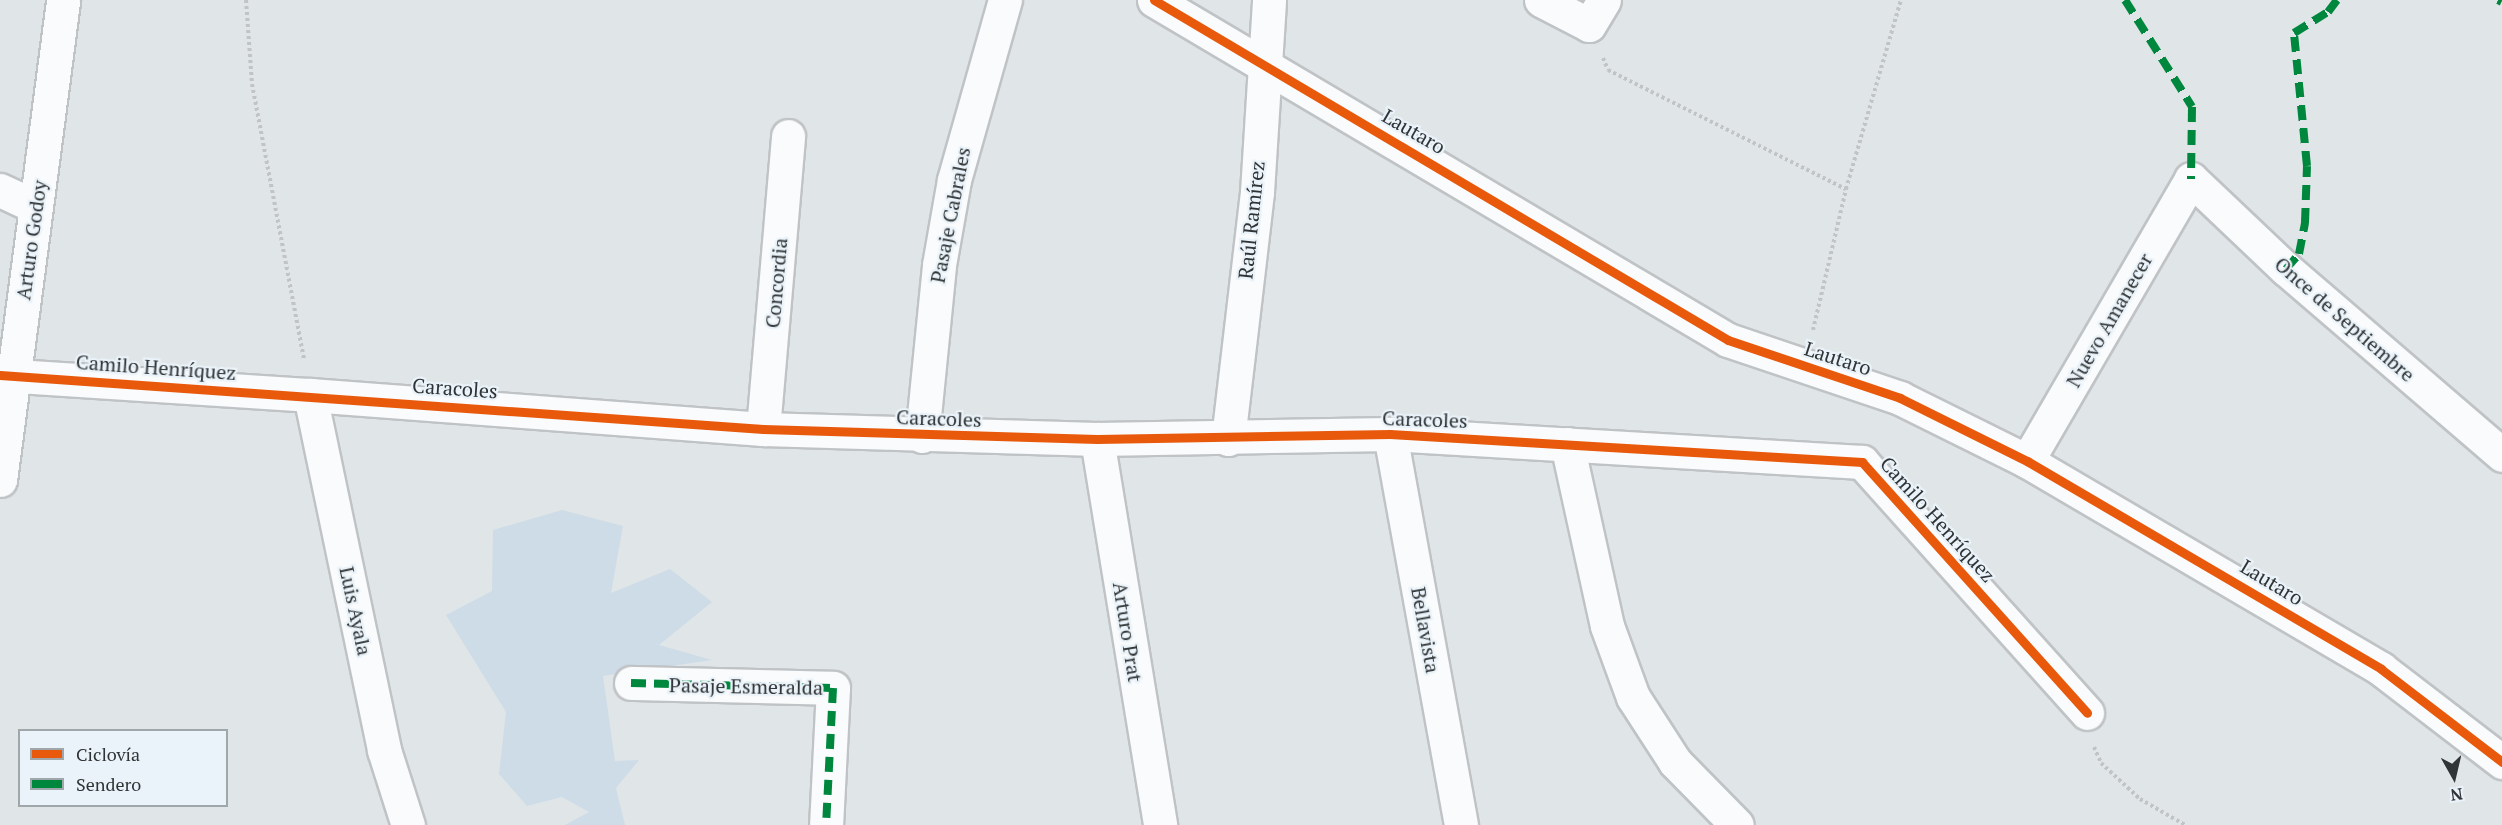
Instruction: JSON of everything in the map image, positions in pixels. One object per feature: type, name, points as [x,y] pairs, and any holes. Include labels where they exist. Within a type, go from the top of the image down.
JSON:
[{"type":"street","name":"Arturo Godoy","points":[[0,480],[7,375],[35,206],[63,0]]},
{"type":"street","name":"Pasaje Cabrales","points":[[922,436],[939,265],[954,180],[1005,0]]},
{"type":"street","name":"Lautaro","points":[[1154,0],[1728,340],[1908,401],[2027,461],[2381,669],[2502,762]]},
{"type":"street","name":"Raúl Ramírez","points":[[1228,439],[1257,192],[1262,63],[1269,0]]},
{"type":"street","points":[[1541,0],[1596,12]]},
{"type":"street","name":"Concordia","points":[[763,429],[788,136]]},
{"type":"street","name":"Once de Septiembre","points":[[2191,179],[2286,268],[2502,455]]},
{"type":"street","name":"Nuevo Amanecer","points":[[2027,461],[2191,179]]},
{"type":"street","points":[[0,189],[35,206]]},
{"type":"street","name":"Camilo Henríquez","points":[[7,375],[310,395]]},
{"type":"street","name":"Caracoles","points":[[310,395],[763,429],[922,436],[1228,439],[1390,434],[1567,444]]},
{"type":"street","name":"Luis Ayala","points":[[310,395],[384,750],[408,825]]},
{"type":"street","name":"Bellavista","points":[[1390,434],[1461,825]]},
{"type":"street","name":"Arturo Prat","points":[[1097,439],[1160,825]]},
{"type":"street","points":[[1567,444],[1607,626],[1633,697],[1676,762],[1737,825]]},
{"type":"street","name":"Camilo Henríquez","points":[[1567,444],[1862,462],[2087,712]]},
{"type":"street","name":"Pasaje Esmeralda","points":[[631,683],[833,688],[826,825]]},
{"type":"path","points":[[246,0],[252,84],[310,395]]},
{"type":"path","points":[[1805,366],[1846,189],[1901,0]]},
{"type":"path","points":[[1596,12],[1608,70],[1846,189]]},
{"type":"path","points":[[2087,712],[2101,763],[2140,799],[2185,825]]},
{"type":"shaded area","points":[[562,510],[623,526],[611,593],[670,569],[712,602],[659,645],[712,660],[603,676],[615,761],[639,760],[616,788],[625,825],[565,825],[589,812],[562,797],[527,806],[499,774],[506,712],[446,615],[492,591],[493,530]]},
{"type":"marked path","points":[[2125,0],[2192,107],[2191,179]]},
{"type":"marked path","points":[[2286,269],[2299,254],[2305,223],[2307,166],[2294,33],[2328,12],[2337,0]]},
{"type":"marked path","points":[[2498,0],[2502,2]]},
{"type":"marked path","points":[[631,683],[833,688],[826,825]]},
{"type":"cycle path","points":[[1154,0],[1728,340],[1900,398],[2027,461],[2381,669],[2502,762]]},
{"type":"cycle path","points":[[0,375],[763,429],[1097,439],[1390,434],[1862,462],[2087,713]]}]
